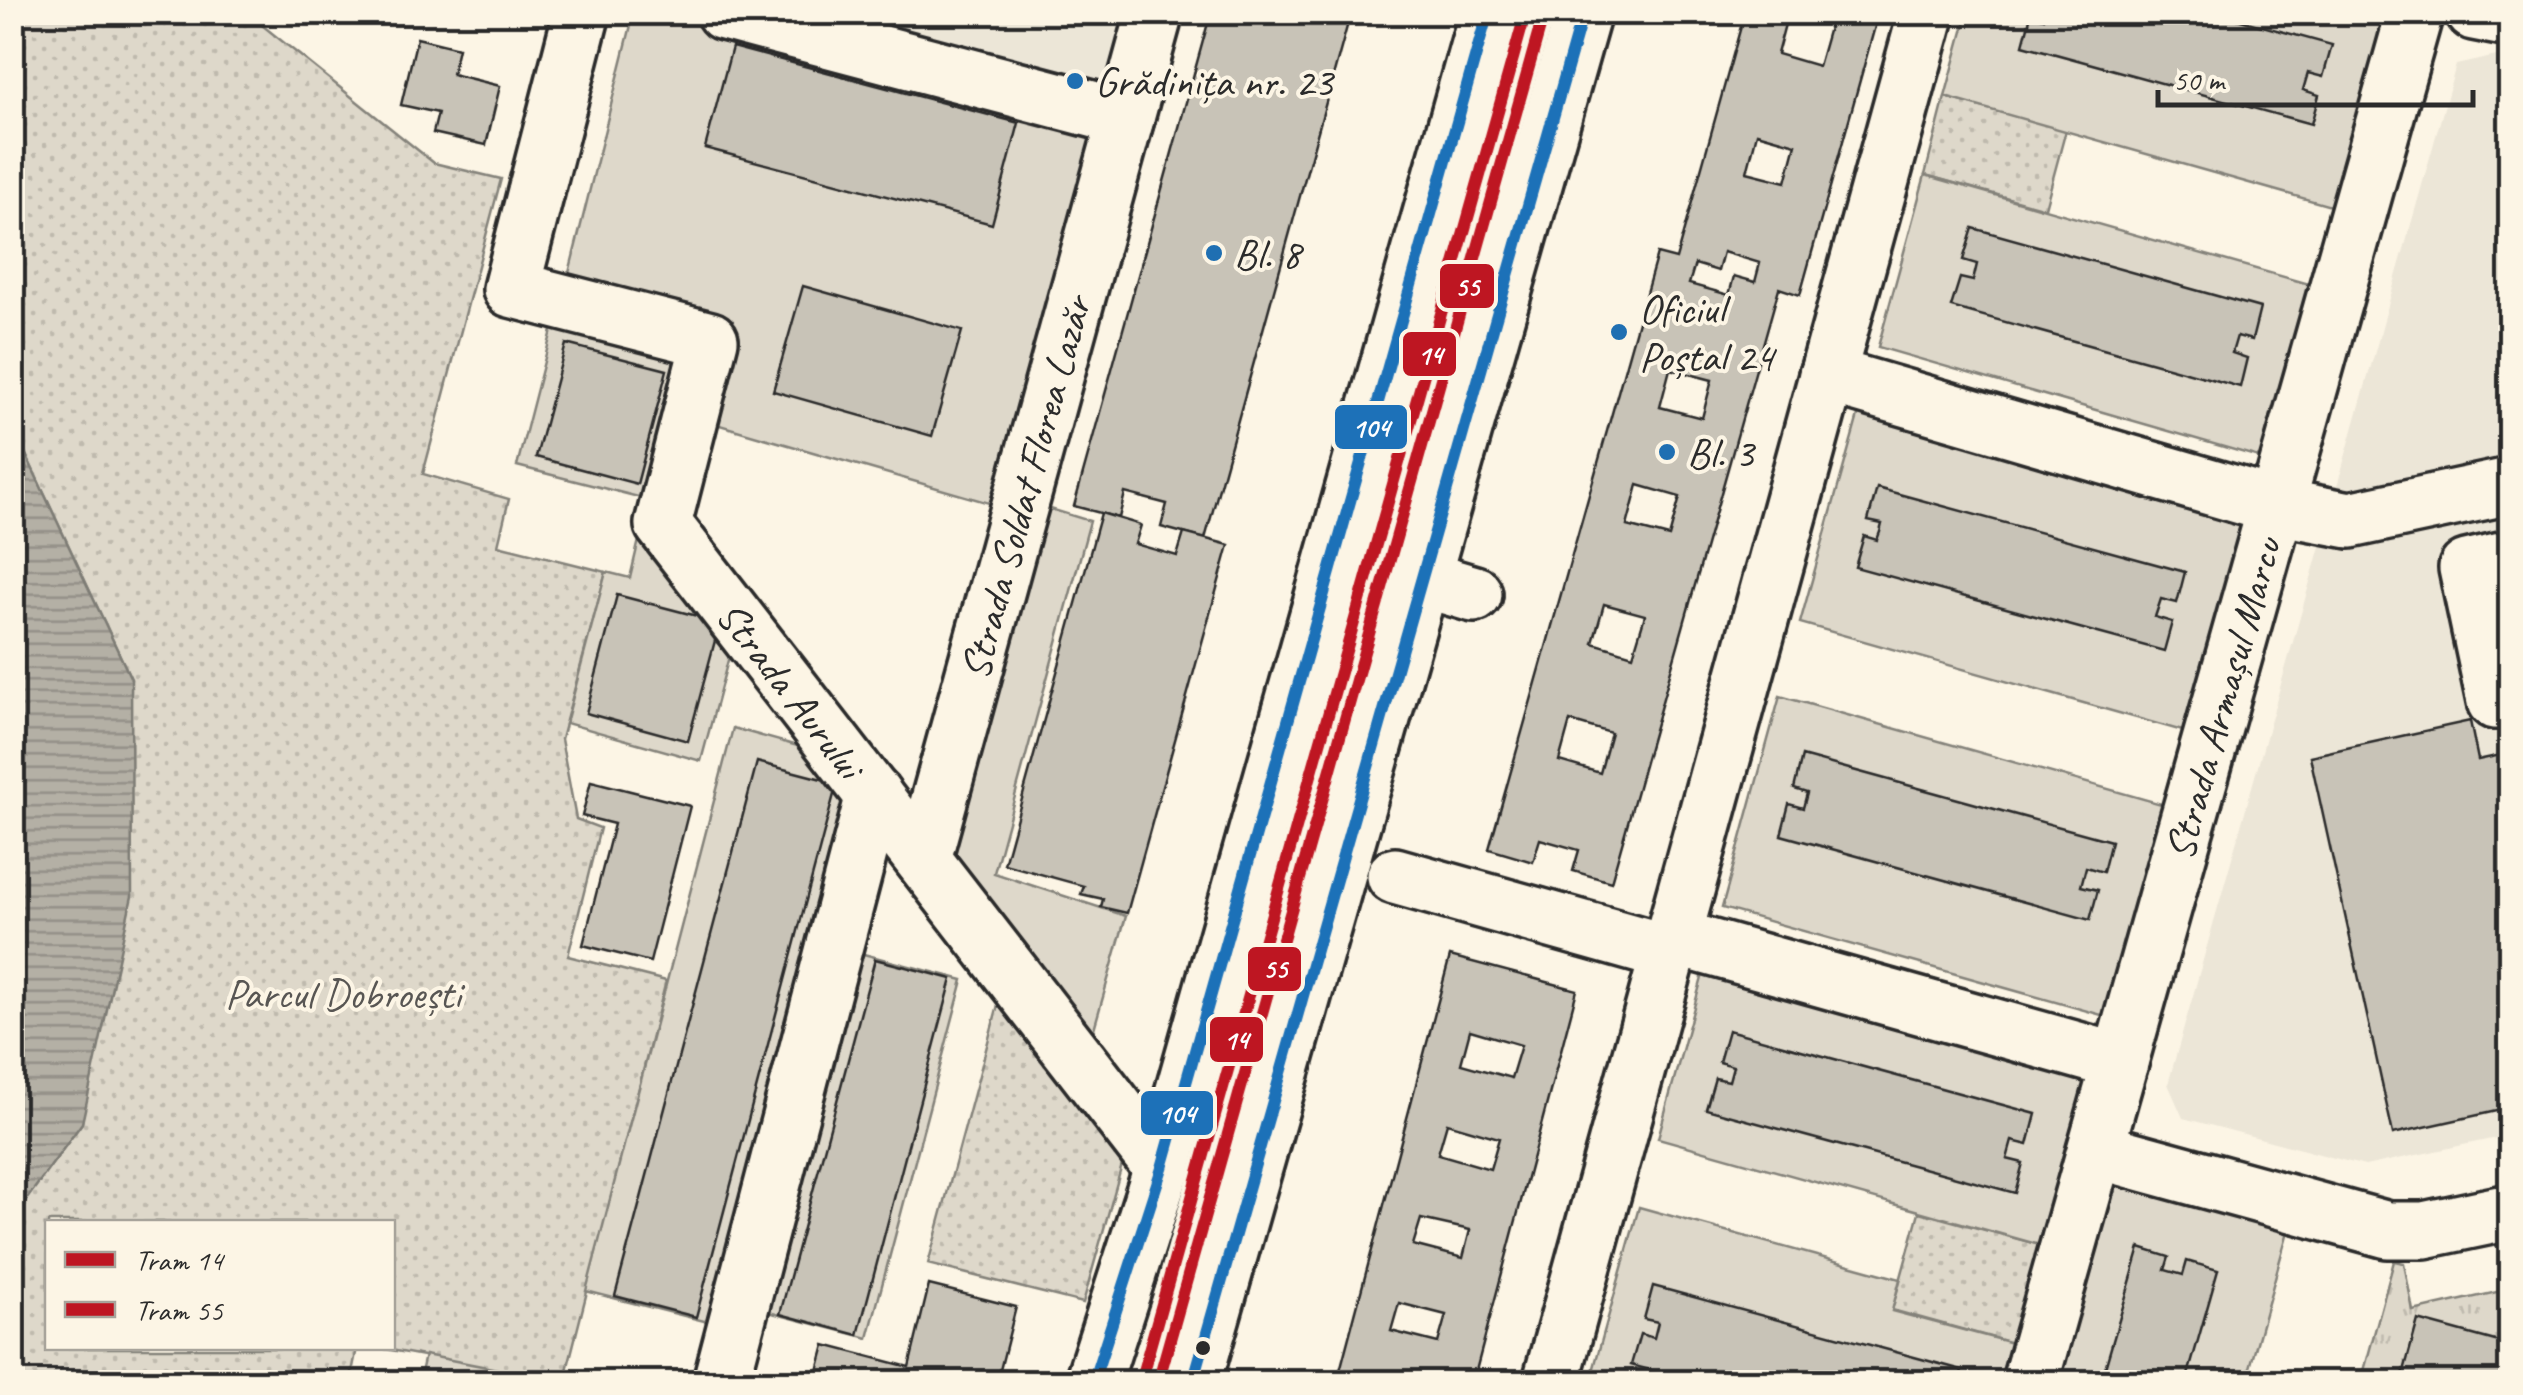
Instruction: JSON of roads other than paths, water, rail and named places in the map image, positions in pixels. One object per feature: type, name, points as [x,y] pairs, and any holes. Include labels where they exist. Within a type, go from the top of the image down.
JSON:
[{"type":"street","name":"Strada Aurului","points":[[582,12],[510,288],[710,340],[663,524],[1162,1168]]},
{"type":"street","points":[[724,12],[1126,118]]},
{"type":"street","name":"Strada Soldat Florea Lazăr","points":[[923,859],[1155,12]]},
{"type":"street","points":[[1093,1382],[1162,1168],[1488,12]]},
{"type":"street","points":[[1193,1382],[1448,587],[1583,12]]},
{"type":"street","points":[[1552,1382],[1927,12]]},
{"type":"street","name":"Strada Armașul Marcu","points":[[2030,1382],[2415,12]]},
{"type":"street","points":[[2474,12],[2510,19]]},
{"type":"street","points":[[1827,375],[2276,506],[2350,520],[2510,486]]},
{"type":"street","points":[[2451,500],[2489,563],[2495,701],[2510,698]]},
{"type":"street","points":[[721,1382],[874,796]]},
{"type":"street","points":[[1395,876],[2120,1062]]},
{"type":"street","points":[[2096,1150],[2388,1230],[2424,1230],[2510,1212]]},
{"type":"tram line","name":"14","points":[[1140,1382],[1526,12]]},
{"type":"tram line","name":"55","points":[[1158,1382],[1543,17]]},
{"type":"place","name":"Grădinița nr. 23","points":[[1075,81]]},
{"type":"place","name":"Bl. 8","points":[[1214,253]]},
{"type":"place","name":"Oficiul Poștal 24","points":[[1619,332]]},
{"type":"place","name":"Bl. 3","points":[[1667,452]]},
{"type":"park label","name":"Parcul Dobroești","points":[[343,993]]}]
